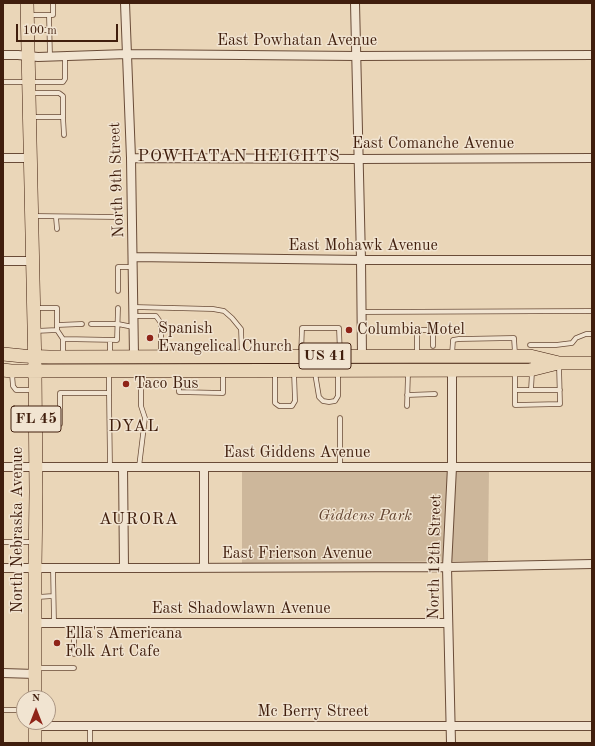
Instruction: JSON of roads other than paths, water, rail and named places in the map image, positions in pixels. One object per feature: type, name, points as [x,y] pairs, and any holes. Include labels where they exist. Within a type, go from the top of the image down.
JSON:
[{"type":"main road","name":"North Nebraska Avenue","points":[[27,9],[29,87],[36,117],[31,158],[36,390],[35,690]]},
{"type":"main road","points":[[3,354],[35,357]]},
{"type":"main road","points":[[223,371],[228,363],[268,362],[278,356]]},
{"type":"main road","points":[[342,370],[357,364],[362,356]]},
{"type":"main road","points":[[452,371],[456,364],[469,356]]},
{"type":"main road","name":"US 41","points":[[35,357],[530,356],[559,363],[592,363]]},
{"type":"main road","name":"US 41","points":[[35,371],[515,371],[532,370],[559,363]]},
{"type":"main road","points":[[8,371],[35,371]]},
{"type":"main road","points":[[35,730],[35,743]]},
{"type":"street","name":"North 9th Street","points":[[126,3],[133,257],[134,356]]},
{"type":"street","points":[[355,3],[362,356]]},
{"type":"street","name":"East Powhatan Avenue","points":[[3,55],[50,57],[127,54],[357,56],[592,55]]},
{"type":"street","points":[[3,158],[31,158]]},
{"type":"street","name":"East Comanche Avenue","points":[[130,158],[592,158]]},
{"type":"street","name":"East Mohawk Avenue","points":[[133,257],[361,260],[592,260]]},
{"type":"street","points":[[3,261],[33,261]]},
{"type":"street","name":"North 12th Street","points":[[451,743],[447,567],[452,467],[452,371]]},
{"type":"street","name":"East Giddens Avenue","points":[[3,467],[592,468]]},
{"type":"street","points":[[124,467],[124,568]]},
{"type":"street","points":[[204,467],[204,568]]},
{"type":"street","name":"East Frierson Avenue","points":[[3,568],[447,567],[592,564]]},
{"type":"street","name":"East Shadowlawn Avenue","points":[[35,623],[448,623]]},
{"type":"street","points":[[3,674],[34,671]]},
{"type":"street","name":"Mc Berry Street","points":[[56,725],[592,726]]},
{"type":"lane","points":[[27,9],[53,15],[53,3]]},
{"type":"lane","points":[[49,15],[50,57]]},
{"type":"lane","points":[[28,30],[50,30]]},
{"type":"lane","points":[[29,87],[64,81],[65,56]]},
{"type":"lane","points":[[3,82],[62,94],[61,117],[64,135]]},
{"type":"lane","points":[[36,117],[61,117]]},
{"type":"lane","points":[[36,117],[48,122]]},
{"type":"lane","points":[[56,122],[61,117]]},
{"type":"lane","points":[[32,216],[118,217]]},
{"type":"lane","points":[[56,216],[57,229]]},
{"type":"lane","points":[[118,291],[118,267],[133,267]]},
{"type":"lane","points":[[134,307],[213,309],[224,311],[241,329],[242,356]]},
{"type":"lane","points":[[34,308],[57,308],[57,330],[63,339],[64,357]]},
{"type":"lane","points":[[63,339],[76,337],[96,337],[117,340],[118,308]]},
{"type":"lane","points":[[362,312],[592,311]]},
{"type":"lane","points":[[134,316],[156,316],[161,323],[161,356]]},
{"type":"lane","points":[[57,325],[82,324]]},
{"type":"lane","points":[[95,325],[118,324],[134,327]]},
{"type":"lane","points":[[301,356],[302,328],[339,328],[340,356]]},
{"type":"lane","points":[[34,331],[57,330]]},
{"type":"lane","points":[[417,356],[417,330],[433,330],[433,346]]},
{"type":"lane","points":[[530,345],[556,345],[572,343],[576,338],[586,334],[592,334]]},
{"type":"lane","points":[[452,356],[453,340],[514,338],[515,356]]},
{"type":"lane","points":[[110,340],[110,356]]},
{"type":"lane","points":[[515,371],[515,405],[560,404],[559,363]]},
{"type":"lane","points":[[275,371],[275,403],[279,406],[292,406],[295,401],[294,370]]},
{"type":"lane","points":[[315,370],[319,397],[323,401],[330,402],[335,401],[338,396],[342,370]]},
{"type":"lane","points":[[531,390],[532,370]]},
{"type":"lane","points":[[8,371],[13,386],[16,390],[36,390]]},
{"type":"lane","points":[[109,371],[110,467]]},
{"type":"lane","points":[[139,467],[145,418],[141,406],[141,371]]},
{"type":"lane","points":[[178,371],[179,392],[223,393],[223,371]]},
{"type":"lane","points":[[408,371],[408,406]]},
{"type":"lane","points":[[515,390],[560,390]]},
{"type":"lane","points":[[36,424],[60,424],[60,394],[109,393]]},
{"type":"lane","points":[[408,394],[435,394]]},
{"type":"lane","points":[[340,418],[340,467]]},
{"type":"lane","points":[[3,542],[36,542]]},
{"type":"lane","points":[[52,568],[54,623]]},
{"type":"lane","points":[[35,596],[53,596]]},
{"type":"lane","points":[[74,623],[74,654]]},
{"type":"lane","points":[[34,671],[74,668]]},
{"type":"lane","points":[[3,710],[16,710]]},
{"type":"lane","points":[[90,726],[90,743]]},
{"type":"place","name":"Columbia Motel","points":[[349,330]]},
{"type":"place","name":"Spanish Evangelical Church","points":[[150,338]]},
{"type":"place","name":"Taco Bus","points":[[126,384]]},
{"type":"place","name":"Ella's Americana Folk Art Cafe","points":[[57,643]]},
{"type":"district","name":"POWHATAN HEIGHTS","points":[[239,157]]},
{"type":"district","name":"DYAL","points":[[134,427]]},
{"type":"district","name":"AURORA","points":[[139,520]]},
{"type":"park label","name":"Giddens Park","points":[[365,516]]}]
